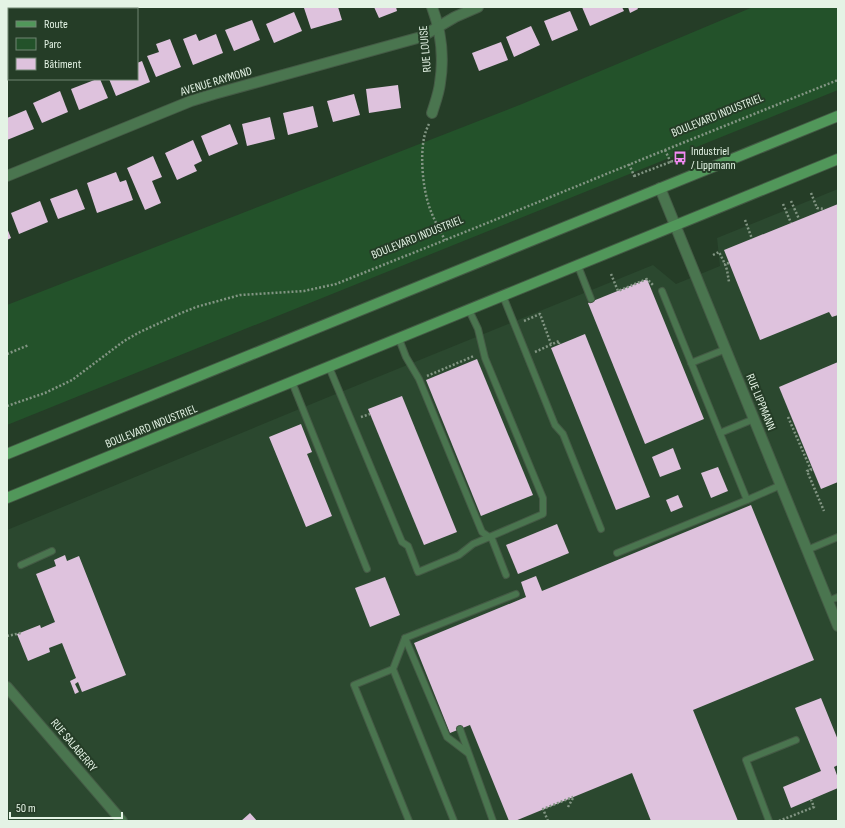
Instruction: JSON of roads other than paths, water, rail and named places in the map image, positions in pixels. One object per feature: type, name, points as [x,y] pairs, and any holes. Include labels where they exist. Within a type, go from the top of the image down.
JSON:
[{"type":"street","name":"RUE LOUISE","points":[[432,7],[438,27],[442,66],[440,85],[432,113]]},
{"type":"street","name":"AVENUE RAYMOND","points":[[7,176],[191,101],[418,38],[455,17],[478,7]]},
{"type":"street","points":[[7,454],[838,116]]},
{"type":"street","name":"BOULEVARD INDUSTRIEL","points":[[7,498],[838,159]]},
{"type":"street","name":"RUE LIPPMANN","points":[[660,188],[838,626]]},
{"type":"street","name":"RUE SALABERRY","points":[[7,687],[122,821]]},
{"type":"lane","points":[[578,266],[590,299]]},
{"type":"lane","points":[[662,291],[747,500]]},
{"type":"lane","points":[[504,296],[555,425],[563,434],[601,529]]},
{"type":"lane","points":[[329,367],[402,542],[408,546],[418,572],[459,555],[473,544],[543,514],[543,498],[485,358],[478,328],[470,310]]},
{"type":"lane","points":[[399,339],[406,357],[419,379],[482,532],[492,539],[506,575]]},
{"type":"lane","points":[[691,363],[726,349]]},
{"type":"lane","points":[[292,382],[367,569]]},
{"type":"lane","points":[[720,433],[754,419]]},
{"type":"lane","points":[[617,553],[781,485]]},
{"type":"lane","points":[[807,550],[838,537]]},
{"type":"lane","points":[[21,565],[52,551]]},
{"type":"lane","points":[[454,821],[393,669],[405,638],[516,594]]},
{"type":"lane","points":[[828,601],[838,597]]},
{"type":"lane","points":[[405,638],[447,737],[468,753]]},
{"type":"lane","points":[[393,669],[354,685],[409,821]]},
{"type":"lane","points":[[460,729],[493,821]]},
{"type":"lane","points":[[769,821],[746,760],[796,740]]},
{"type":"place","name":"Industriel / Lippmann","points":[[680,158]]}]
